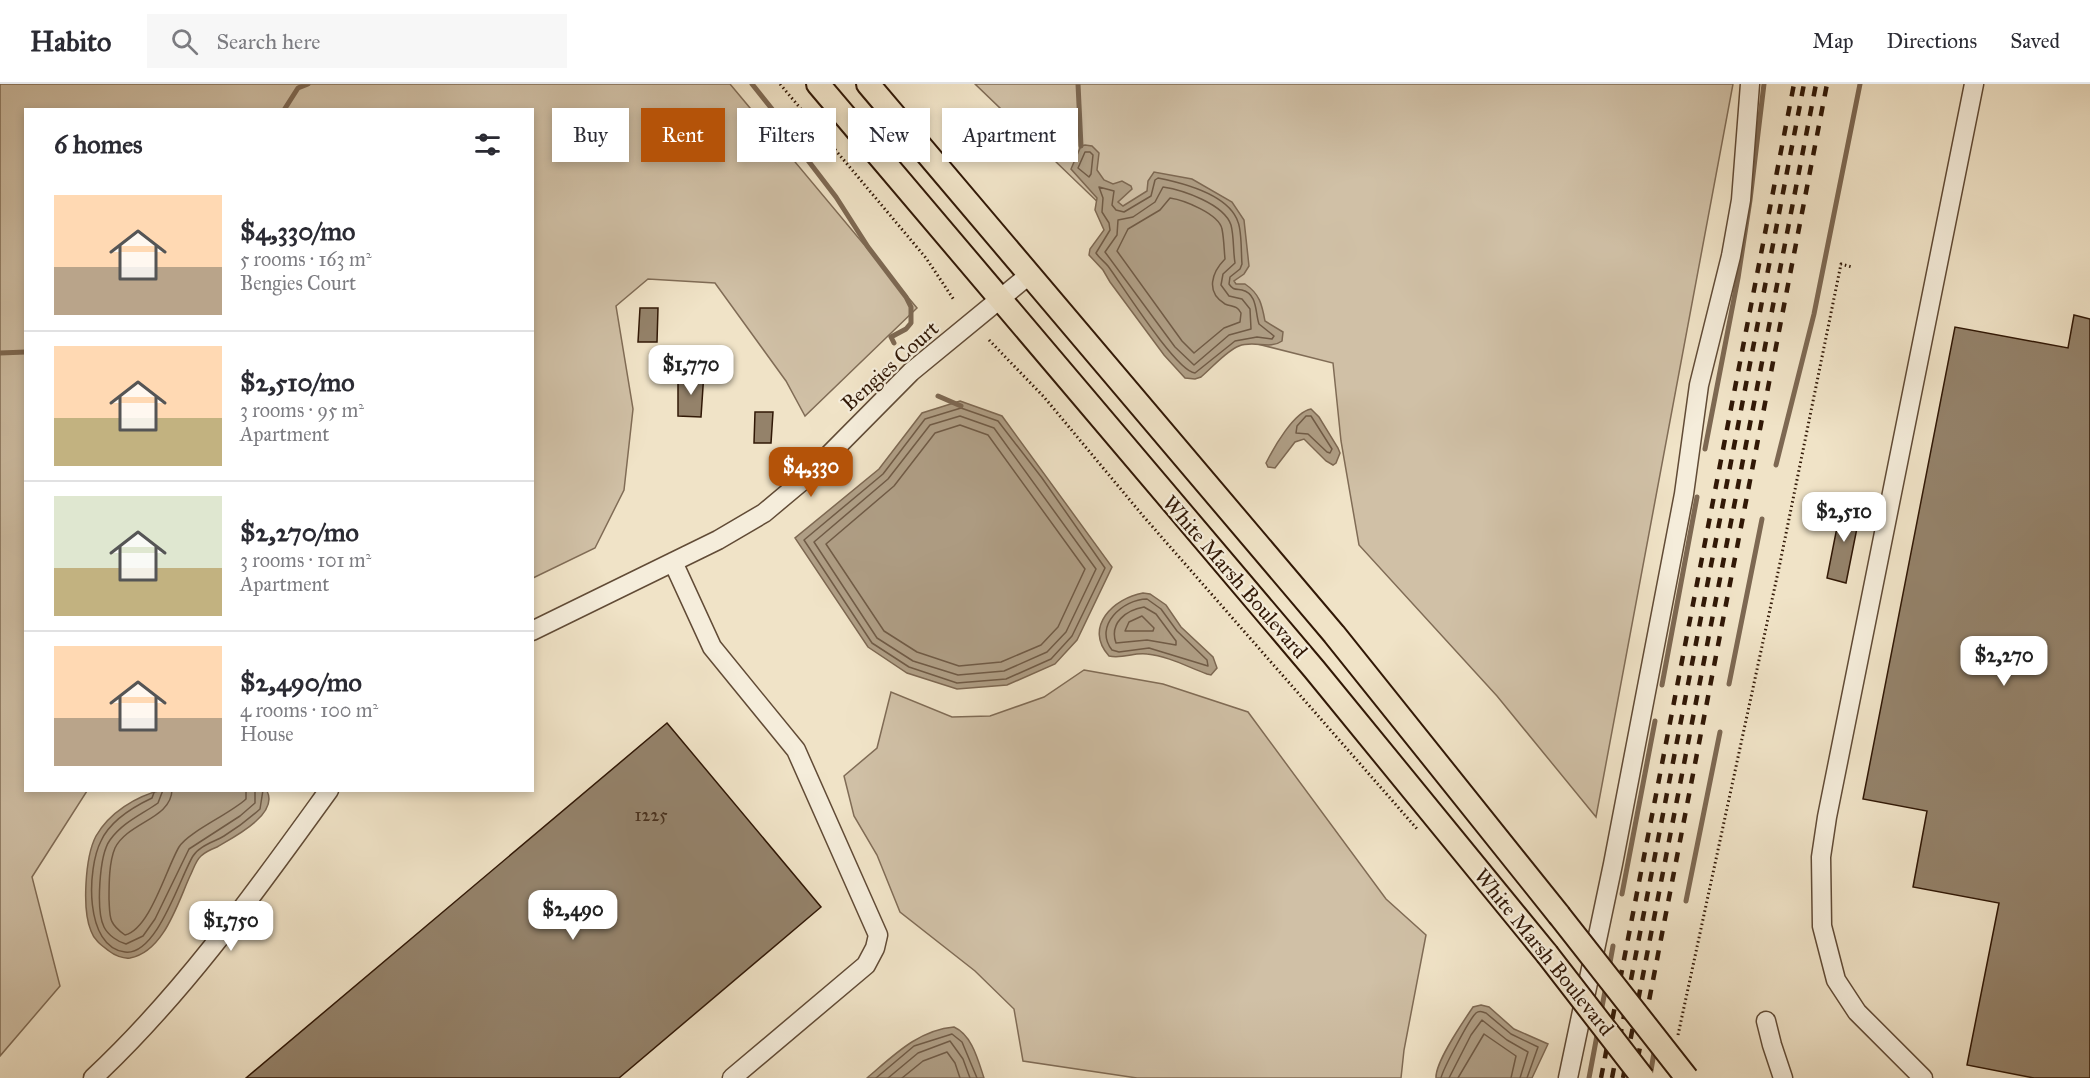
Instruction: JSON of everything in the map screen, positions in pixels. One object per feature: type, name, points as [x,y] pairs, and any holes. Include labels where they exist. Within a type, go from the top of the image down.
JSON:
[{"type":"main road","name":"White Marsh Boulevard","points":[[818,84],[1314,669],[1547,954],[1643,1078]]},
{"type":"main road","name":"White Marsh Boulevard","points":[[868,84],[1334,634],[1687,1078]]},
{"type":"street","points":[[1568,1078],[1613,864],[1684,494],[1699,385],[1731,256],[1741,200],[1750,84]]},
{"type":"street","points":[[1923,1078],[1857,1012],[1836,980],[1822,926],[1821,857],[1827,817],[1974,84]]},
{"type":"street","name":"Bengies Court","points":[[534,630],[743,527],[784,498],[890,392],[1029,275]]},
{"type":"street","points":[[673,562],[712,647],[796,750],[878,935],[875,948],[866,965],[732,1078]]},
{"type":"street","points":[[93,1078],[179,988],[213,947],[328,792]]},
{"type":"street","points":[[1766,1021],[1783,1078]]},
{"type":"path","points":[[780,84],[926,258],[954,300]]},
{"type":"path","points":[[1676,1046],[1780,562],[1841,264],[1852,267]]},
{"type":"path","points":[[989,340],[1044,397],[1152,526],[1418,830]]},
{"type":"shaded area","points":[[0,84],[730,84],[750,108],[737,108],[737,162],[795,162],[917,308],[805,416],[786,381],[715,283],[648,279],[616,306],[633,409],[624,490],[595,548],[534,578],[534,108],[24,108],[24,792],[86,792],[32,877],[60,986],[0,1056]]},
{"type":"shaded area","points":[[975,84],[1733,84],[1596,817],[1497,696],[1359,545],[1341,441],[1333,363],[1210,332],[1106,210],[1056,162],[1078,162],[1078,108],[1000,108]]},
{"type":"shaded area","points":[[1084,670],[1163,684],[1248,712],[1386,899],[1426,935],[1404,1050],[1401,1078],[1137,1078],[1023,1061],[1014,1009],[975,971],[900,912],[877,855],[854,816],[844,776],[877,748],[891,692],[952,717],[990,716],[1044,697]]},
{"type":"water","points":[[1081,146],[1092,146],[1099,153],[1097,170],[1104,180],[1113,184],[1122,181],[1131,186],[1132,189],[1118,202],[1123,206],[1147,191],[1148,181],[1154,172],[1192,179],[1232,202],[1244,220],[1249,266],[1244,274],[1234,281],[1236,284],[1245,284],[1254,292],[1261,305],[1265,321],[1283,332],[1282,341],[1272,345],[1245,344],[1239,346],[1224,355],[1201,377],[1185,378],[1164,355],[1103,270],[1089,255],[1090,249],[1104,230],[1095,210],[1097,198],[1071,169],[1074,162],[1078,162]]},
{"type":"water","points":[[960,401],[1002,416],[1112,567],[1077,640],[1055,664],[1007,685],[957,689],[907,673],[868,647],[795,538],[879,469],[922,413]]},
{"type":"water","points":[[1311,409],[1319,417],[1338,448],[1340,453],[1336,463],[1333,465],[1326,461],[1304,439],[1295,442],[1275,468],[1268,467],[1266,463],[1285,431],[1298,416]]},
{"type":"water","points":[[1143,593],[1150,594],[1166,605],[1181,627],[1213,657],[1217,668],[1211,675],[1155,655],[1109,656],[1099,635],[1105,616],[1122,601]]},
{"type":"water","points":[[267,792],[269,800],[267,808],[253,824],[199,858],[175,912],[161,936],[152,946],[142,954],[130,958],[122,957],[111,952],[94,937],[88,922],[86,884],[89,857],[96,836],[108,820],[133,801],[152,793]]},
{"type":"water","points":[[1481,1005],[1489,1007],[1514,1029],[1548,1044],[1532,1078],[1436,1078],[1440,1062],[1457,1032],[1473,1007]]},
{"type":"water","points":[[954,1027],[970,1042],[984,1078],[867,1078],[907,1045],[929,1033]]},
{"type":"building","points":[[640,308],[658,308],[657,342],[638,342]]},
{"type":"building","points":[[2074,315],[2090,319],[2090,1078],[2034,1078],[1967,1065],[1999,903],[1913,887],[1927,811],[1863,799],[1955,327],[2068,348]]},
{"type":"building","points":[[689,371],[704,372],[701,417],[678,416],[678,383],[688,383]]},
{"type":"building","points":[[755,412],[773,412],[771,443],[754,443]]},
{"type":"building","points":[[1842,502],[1861,508],[1846,583],[1827,578]]},
{"type":"building","points":[[667,723],[821,907],[619,1078],[246,1078]]},
{"type":"waterway","points":[[285,108],[298,88],[308,84]]},
{"type":"waterway","points":[[752,84],[784,124],[868,247],[906,297],[911,307],[911,323],[906,329],[891,337],[894,343]]},
{"type":"waterway","points":[[1078,84],[1081,146]]},
{"type":"waterway","points":[[1705,449],[1738,278],[1764,84]]},
{"type":"waterway","points":[[1776,465],[1814,314],[1860,84]]},
{"type":"waterway","points":[[0,353],[24,352]]},
{"type":"waterway","points":[[938,396],[961,406]]},
{"type":"waterway","points":[[1662,685],[1697,497]]},
{"type":"waterway","points":[[1729,684],[1762,519]]},
{"type":"waterway","points":[[1622,894],[1655,721]]},
{"type":"waterway","points":[[1686,901],[1720,732]]},
{"type":"waterway","points":[[1609,968],[1613,946]]},
{"type":"waterway","points":[[1601,1012],[1606,986]]},
{"type":"waterway","points":[[1589,1078],[1598,1030]]},
{"type":"waterway","points":[[1650,1076],[1655,1047]]},
{"type":"railway","points":[[1601,1078],[1794,84]]},
{"type":"railway","points":[[1612,1078],[1804,84]]},
{"type":"railway","points":[[1623,1078],[1816,84]]},
{"type":"railway","points":[[1634,1078],[1827,84]]}]
